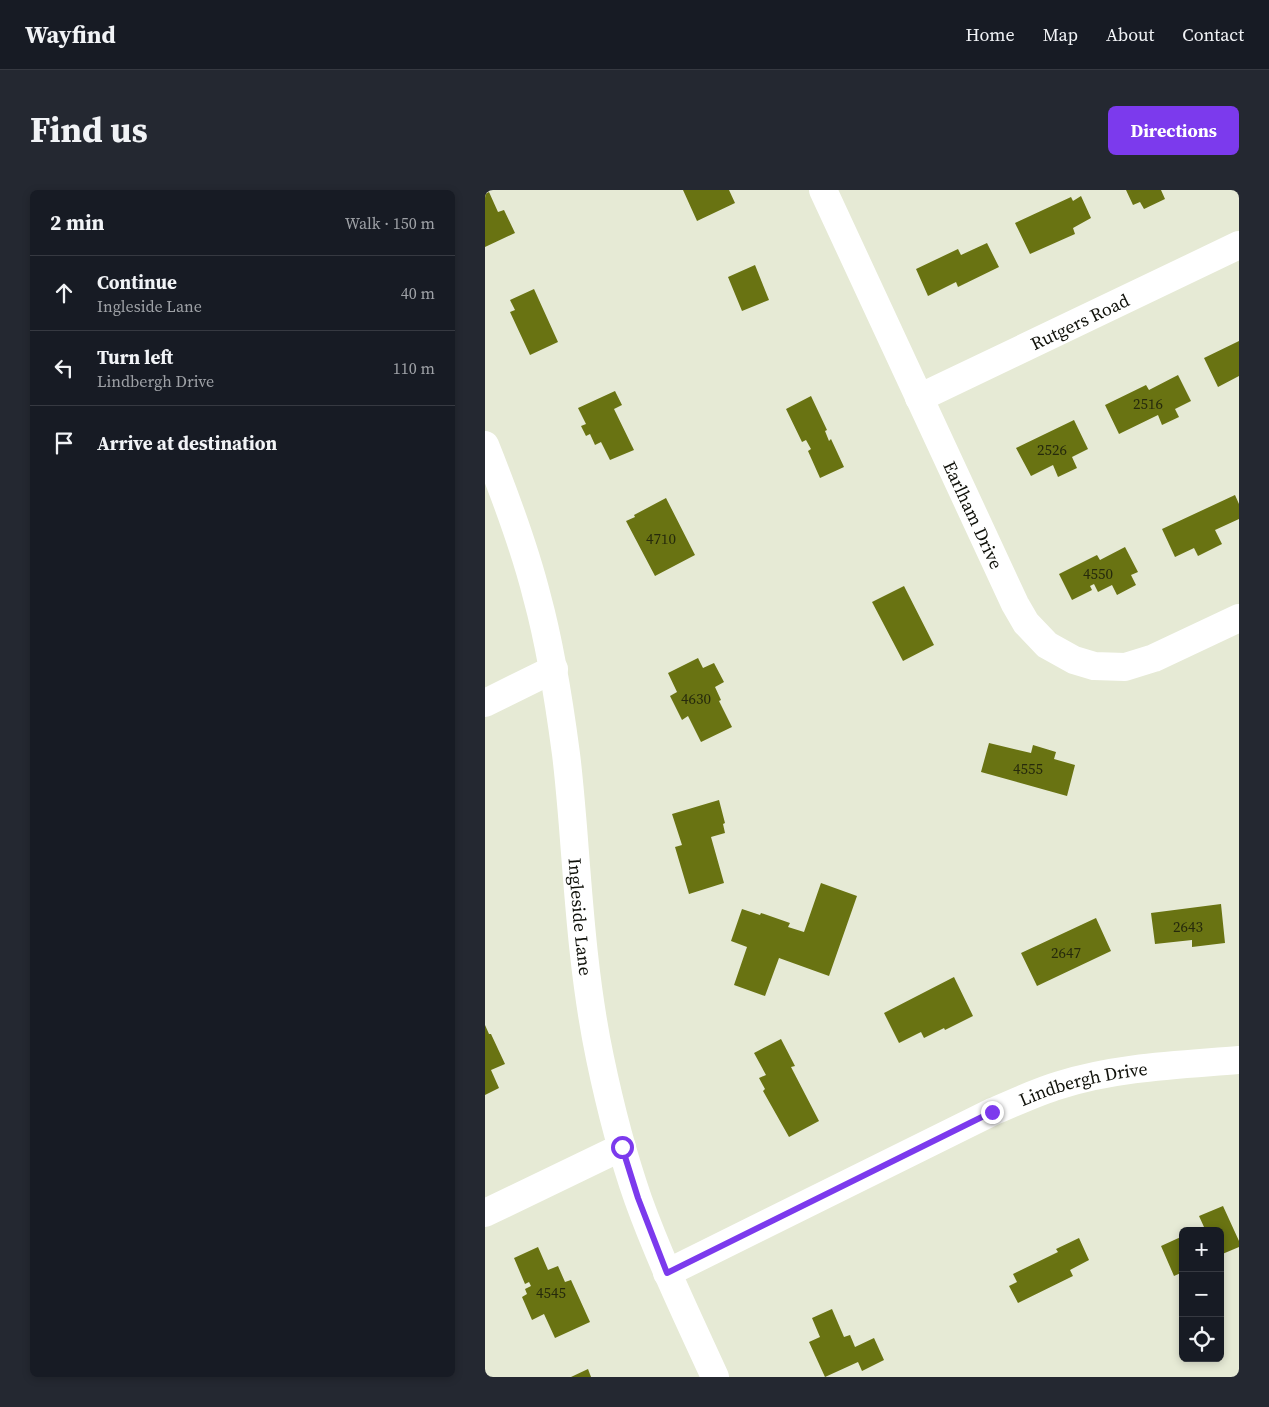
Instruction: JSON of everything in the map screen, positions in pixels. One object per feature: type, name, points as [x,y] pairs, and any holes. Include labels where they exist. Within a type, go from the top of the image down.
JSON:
[{"type":"street","name":"Earlham Drive","points":[[823,190],[1015,604],[1026,623],[1047,645],[1074,660],[1094,666],[1125,667],[1154,658],[1239,618]]},
{"type":"street","name":"Rutgers Road","points":[[919,398],[1239,245]]},
{"type":"street","name":"Ingleside Lane","points":[[485,446],[503,488],[520,537],[538,598],[554,669],[567,756],[589,996],[599,1057],[611,1106],[638,1198],[667,1273],[715,1377]]},
{"type":"street","points":[[485,703],[554,669]]},
{"type":"street","name":"Lindbergh Drive","points":[[667,1273],[983,1117],[1040,1091],[1090,1077],[1132,1070],[1239,1060]]},
{"type":"street","points":[[485,1213],[622,1147]]},
{"type":"building","points":[[683,190],[729,190],[735,203],[697,221]]},
{"type":"building","points":[[1126,190],[1161,190],[1165,199],[1144,209],[1140,202],[1133,205]]},
{"type":"building","points":[[489,192],[498,212],[504,210],[515,233],[485,247],[485,194]]},
{"type":"building","points":[[1081,196],[1091,218],[1073,228],[1075,234],[1030,254],[1015,223],[1071,197],[1073,201]]},
{"type":"building","points":[[987,243],[999,267],[958,287],[956,282],[928,296],[916,269],[958,249],[961,255]]},
{"type":"building","points":[[755,265],[769,300],[742,311],[728,277]]},
{"type":"building","points":[[534,289],[558,342],[530,355],[510,312],[515,310],[510,300]]},
{"type":"building","points":[[1239,341],[1239,376],[1218,387],[1204,358]]},
{"type":"building","points":[[1178,375],[1191,401],[1175,409],[1179,417],[1162,425],[1158,415],[1119,434],[1105,405],[1146,385],[1149,390]]},
{"type":"building","points":[[615,391],[622,405],[614,409],[634,450],[610,460],[601,442],[595,445],[590,434],[586,436],[581,426],[586,424],[578,408]]},
{"type":"building","points":[[811,396],[827,430],[825,431],[829,441],[831,439],[844,467],[820,478],[808,451],[811,449],[806,440],[802,442],[786,409]]},
{"type":"building","points":[[1074,420],[1088,449],[1072,457],[1077,468],[1058,477],[1053,465],[1031,476],[1016,448]]},
{"type":"building","points":[[1235,495],[1239,504],[1239,519],[1215,530],[1222,544],[1198,556],[1194,548],[1175,557],[1162,529]]},
{"type":"building","points":[[666,498],[695,555],[655,576],[626,521]]},
{"type":"building","points":[[1125,547],[1138,572],[1131,575],[1136,585],[1117,595],[1112,585],[1098,592],[1094,584],[1090,586],[1092,590],[1072,600],[1059,574],[1097,555],[1100,560]]},
{"type":"building","points":[[904,586],[934,645],[903,661],[872,602]]},
{"type":"building","points":[[698,658],[703,668],[714,663],[724,682],[715,687],[721,700],[719,701],[732,727],[701,742],[688,716],[682,720],[670,696],[677,692],[668,673]]},
{"type":"building","points":[[989,743],[1031,753],[1033,745],[1056,752],[1054,759],[1075,765],[1067,796],[981,772]]},
{"type":"building","points":[[719,800],[725,823],[723,824],[725,833],[711,837],[724,883],[689,894],[675,847],[682,845],[672,814]]},
{"type":"building","points":[[821,883],[857,896],[829,976],[779,958],[765,996],[734,985],[747,947],[731,941],[742,909],[790,923],[788,927],[804,932]]},
{"type":"building","points":[[1221,904],[1225,943],[1192,947],[1192,940],[1155,944],[1151,913]]},
{"type":"building","points":[[1096,918],[1111,951],[1037,986],[1021,953]]},
{"type":"building","points":[[954,977],[973,1016],[924,1038],[921,1032],[899,1043],[884,1013]]},
{"type":"building","points":[[485,1025],[505,1064],[491,1070],[499,1088],[485,1095]]},
{"type":"building","points":[[781,1039],[795,1066],[791,1067],[819,1121],[789,1137],[763,1091],[765,1089],[759,1078],[766,1075],[754,1053]]},
{"type":"building","points":[[1223,1206],[1239,1241],[1239,1247],[1224,1253],[1224,1227],[1204,1227],[1199,1216]]},
{"type":"building","points":[[1079,1238],[1089,1260],[1070,1270],[1073,1276],[1018,1303],[1009,1286],[1017,1282],[1013,1274],[1058,1252],[1056,1249]]},
{"type":"building","points":[[1179,1238],[1179,1274],[1174,1276],[1161,1246]]},
{"type":"building","points":[[538,1247],[548,1270],[558,1266],[565,1282],[571,1280],[590,1322],[555,1338],[544,1314],[532,1320],[522,1297],[527,1294],[525,1289],[531,1286],[529,1282],[525,1284],[514,1258]]},
{"type":"building","points":[[832,1309],[844,1337],[850,1335],[855,1347],[874,1338],[884,1360],[862,1371],[858,1362],[825,1377],[809,1342],[820,1337],[812,1318]]},
{"type":"building","points":[[588,1369],[591,1377],[571,1377]]},
{"type":"route","points":[[622,1147],[638,1198],[667,1273],[992,1112]]}]
